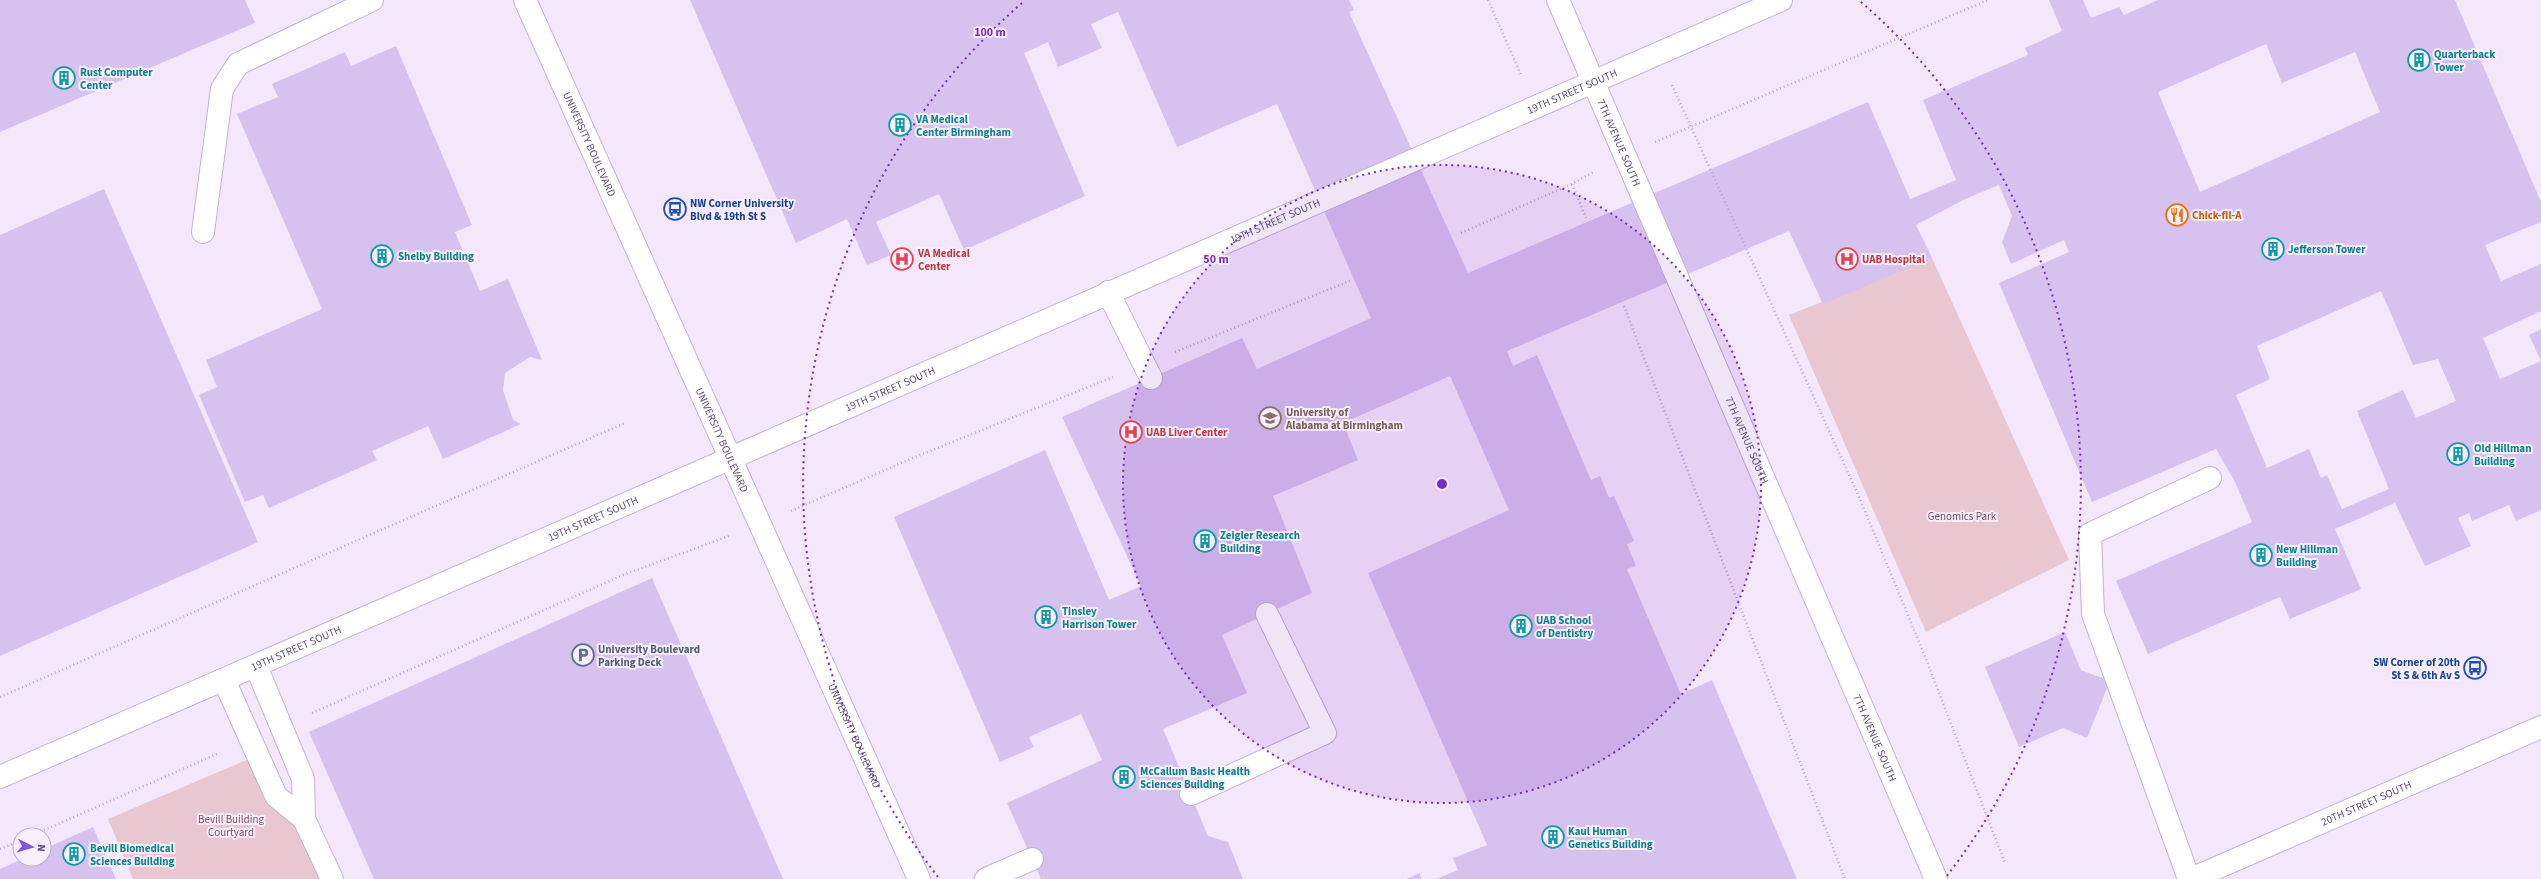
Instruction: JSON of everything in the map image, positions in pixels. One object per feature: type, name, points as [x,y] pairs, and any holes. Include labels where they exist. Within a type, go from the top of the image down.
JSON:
[{"type":"street","points":[[203,232],[222,89],[238,64],[372,0]]},
{"type":"street","name":"UNIVERSITY BOULEVARD","points":[[525,0],[762,524],[919,879]]},
{"type":"street","name":"7TH AVENUE SOUTH","points":[[1558,0],[1595,82],[1936,879]]},
{"type":"street","name":"19TH STREET SOUTH","points":[[0,777],[732,458],[1108,292],[1781,0]]},
{"type":"street","points":[[1108,292],[1148,371]]},
{"type":"street","points":[[2190,879],[2093,614],[2090,534],[2210,478]]},
{"type":"street","points":[[1191,794],[1325,733],[1267,614]]},
{"type":"street","points":[[256,666],[303,779],[304,819],[332,879]]},
{"type":"street","points":[[224,680],[276,796],[304,819]]},
{"type":"street","name":"20TH STREET SOUTH","points":[[2190,879],[2541,726]]},
{"type":"street","points":[[986,879],[1032,859]]},
{"type":"path","points":[[1488,0],[1535,107]]},
{"type":"path","points":[[1460,233],[1572,184],[1626,155],[1988,0]]},
{"type":"path","points":[[1658,54],[1860,499],[1924,654],[2005,863]]},
{"type":"path","points":[[1572,184],[1586,218]]},
{"type":"path","points":[[281,727],[623,575],[762,524],[908,460],[1148,371],[1352,280]]},
{"type":"path","points":[[1624,306],[1845,879]]},
{"type":"path","points":[[0,697],[625,423]]},
{"type":"path","points":[[51,827],[251,740]]},
{"type":"path","points":[[0,849],[12,844]]},
{"type":"green space","name":"Genomics Park","points":[[1932,258],[2069,560],[1926,632],[1789,315]]},
{"type":"green space","name":"Bevill Building Courtyard","points":[[258,755],[332,879],[133,879],[108,819]]},
{"type":"building","name":"Rust Computer Center","points":[[0,0],[245,0],[255,23],[0,132]]},
{"type":"building","points":[[690,0],[1349,0],[1354,10],[1349,12],[1468,273],[1868,102],[1910,199],[1956,180],[1923,100],[2028,55],[2025,48],[2062,31],[2049,0],[2083,0],[2091,18],[2119,7],[2124,15],[2158,0],[2455,0],[2541,202],[2541,222],[2485,245],[2501,281],[2541,264],[2541,311],[2483,338],[2500,379],[2541,361],[2541,510],[2516,521],[2509,505],[2472,521],[2469,513],[2458,518],[2471,546],[2425,566],[2395,503],[2335,529],[2361,589],[2290,619],[2280,597],[2148,654],[2116,581],[2252,522],[2235,482],[2216,449],[2092,502],[1999,283],[2069,252],[2064,240],[2011,264],[2002,242],[2012,216],[1999,185],[1965,199],[1916,225],[1932,258],[1823,304],[1789,231],[1507,351],[1513,366],[1537,355],[1591,480],[1600,476],[1609,498],[1614,496],[1634,541],[1627,544],[1636,566],[1627,569],[1681,694],[1712,680],[1797,879],[1436,879],[1458,870],[1453,858],[1487,845],[1368,573],[1509,510],[1450,376],[1343,423],[1358,460],[1273,496],[1312,593],[1222,635],[1247,693],[1163,729],[1208,836],[1228,842],[1243,879],[1041,879],[1007,803],[1102,760],[1081,714],[1029,737],[1034,747],[1000,762],[894,517],[1045,450],[1109,600],[1141,586],[1062,417],[1242,338],[1257,369],[1371,318],[1277,104],[1177,147],[1118,12],[1091,24],[1102,48],[1058,67],[1048,42],[1024,53],[1085,196],[964,250],[939,194],[876,222],[891,255],[867,265],[847,219],[796,243]],"holes":[[[2266,44],[2282,83],[2355,52],[2380,112],[2200,192],[2158,92]],[[2381,291],[2413,365],[2438,359],[2456,401],[2416,418],[2403,390],[2357,411],[2389,489],[2342,509],[2327,475],[2321,478],[2309,449],[2267,468],[2236,395],[2270,379],[2257,346]]]},
{"type":"building","name":"Shelby Building","points":[[396,46],[472,225],[455,232],[480,291],[508,279],[542,360],[530,357],[505,373],[503,390],[513,420],[521,424],[443,459],[428,426],[372,451],[377,460],[269,508],[263,495],[245,502],[199,395],[217,387],[206,360],[322,309],[237,114],[278,97],[272,84],[345,52],[351,66]]},
{"type":"building","points":[[104,189],[258,542],[0,656],[0,235]]},
{"type":"building","points":[[2541,329],[2541,361],[2529,335]]},
{"type":"building","name":"University Boulevard Parking Deck","points":[[652,578],[783,879],[374,879],[309,732]]},
{"type":"building","points":[[2065,632],[2081,670],[2110,681],[2087,738],[2063,728],[2019,747],[1985,667]]},
{"type":"building","name":"Bevill Biomedical Sciences Building","points":[[93,827],[116,879],[0,879],[0,869],[12,864],[12,867],[52,867],[52,845]]},
{"type":"building","points":[[1420,873],[1421,879],[1406,879]]},
{"type":"place","name":"Quarterback Tower","points":[[2419,60]]},
{"type":"place","name":"Rust Computer Center","points":[[64,78]]},
{"type":"place","name":"VA Medical Center Birmingham","points":[[900,125]]},
{"type":"place","name":"NW Corner University Blvd & 19th St S","points":[[675,209]]},
{"type":"place","name":"Chick-fil-A","points":[[2177,215]]},
{"type":"place","name":"Jefferson Tower","points":[[2273,249]]},
{"type":"place","name":"Shelby Building","points":[[382,256]]},
{"type":"place","name":"VA Medical Center","points":[[902,259]]},
{"type":"place","name":"UAB Hospital","points":[[1847,259]]},
{"type":"place","name":"University of Alabama at Birmingham","points":[[1270,418]]},
{"type":"place","name":"UAB Liver Center","points":[[1131,432]]},
{"type":"place","name":"Old Hillman Building","points":[[2458,454]]},
{"type":"place","name":"Zeigler Research Building","points":[[1205,541]]},
{"type":"place","name":"New Hillman Building","points":[[2261,555]]},
{"type":"place","name":"Tinsley Harrison Tower","points":[[1046,617]]},
{"type":"place","name":"UAB School of Dentistry","points":[[1521,626]]},
{"type":"place","name":"University Boulevard Parking Deck","points":[[583,655]]},
{"type":"place","name":"SW Corner of 20th St S & 6th Av S","points":[[2475,668]]},
{"type":"place","name":"McCallum Basic Health Sciences Building","points":[[1124,777]]},
{"type":"place","name":"Kaul Human Genetics Building","points":[[1553,837]]},
{"type":"place","name":"Bevill Biomedical Sciences Building","points":[[74,854]]}]
